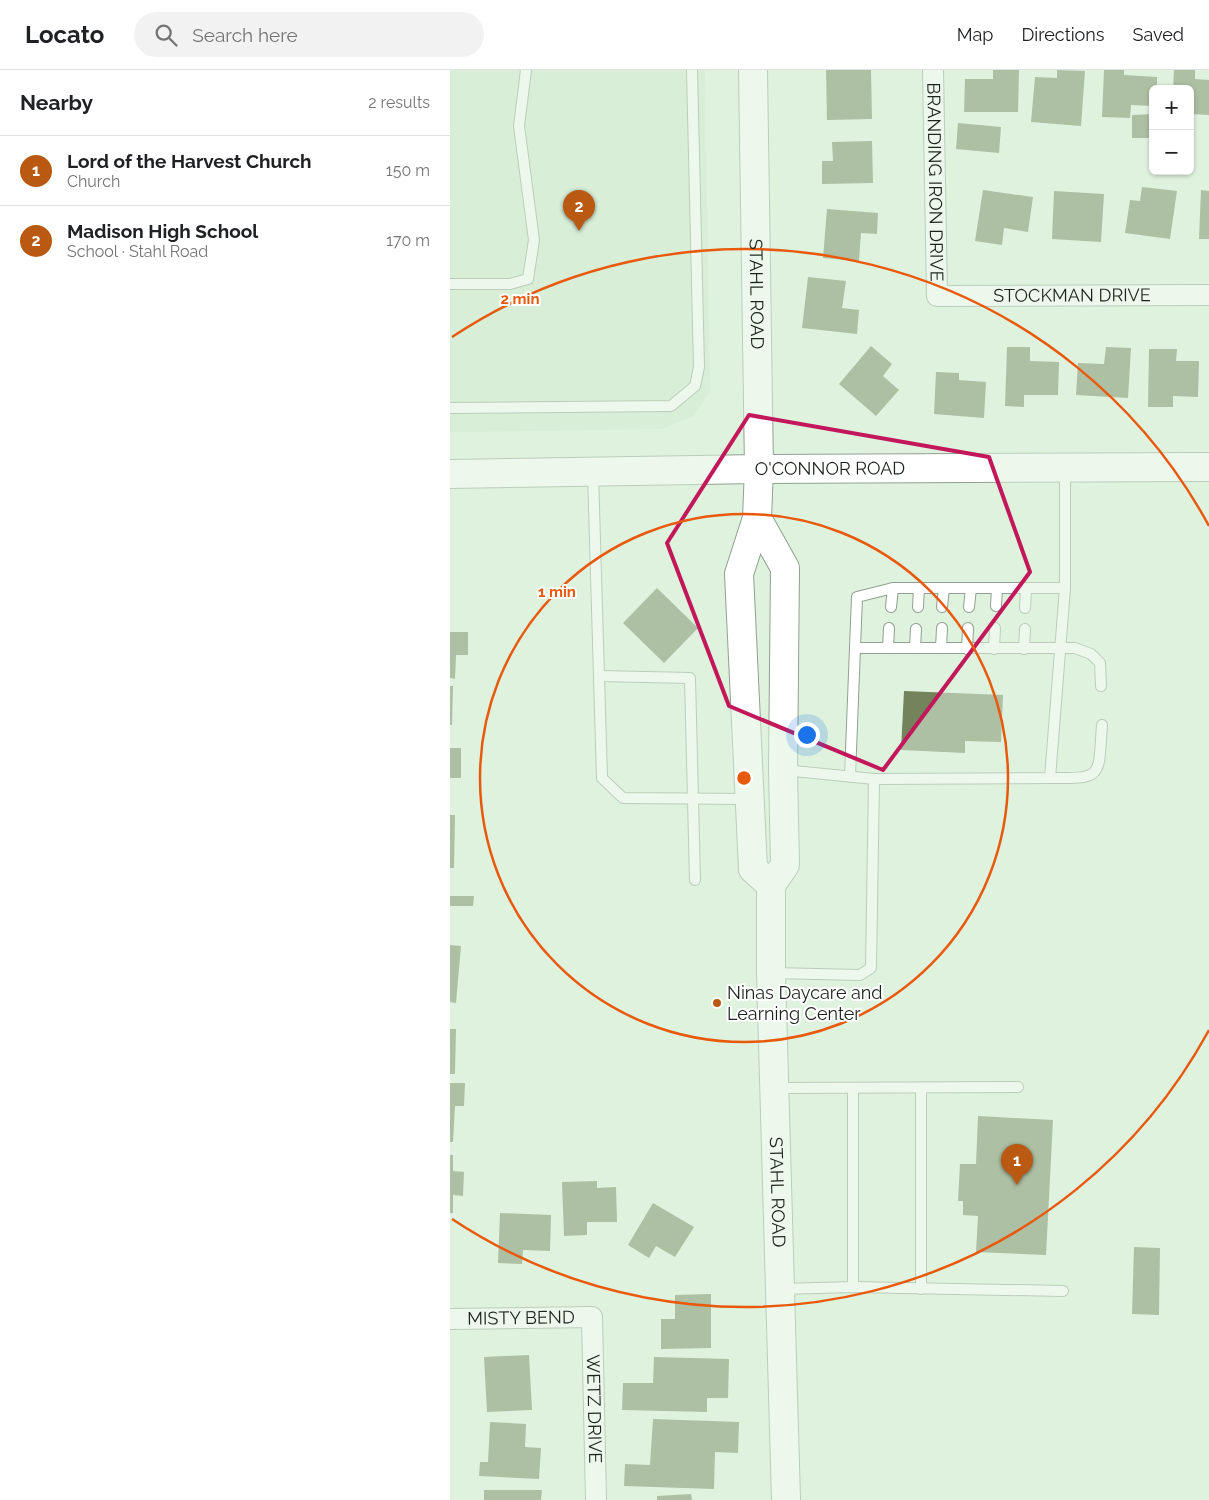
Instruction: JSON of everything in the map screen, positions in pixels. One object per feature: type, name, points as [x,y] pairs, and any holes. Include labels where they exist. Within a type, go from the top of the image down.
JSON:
[{"type":"street","name":"STAHL ROAD","points":[[753,70],[759,469],[757,518],[739,574],[753,869],[772,885],[771,973],[786,1500]]},
{"type":"street","name":"BRANDING IRON DRIVE","points":[[934,70],[937,296]]},
{"type":"street","name":"STOCKMAN DRIVE","points":[[937,296],[1209,295]]},
{"type":"street","name":"O'CONNOR ROAD","points":[[450,474],[759,469],[1209,467]]},
{"type":"street","points":[[757,518],[785,568],[783,770],[785,865],[772,885]]},
{"type":"street","name":"MISTY BEND","points":[[450,1320],[592,1318]]},
{"type":"street","name":"WETZ DRIVE","points":[[592,1318],[596,1500]]},
{"type":"lane","points":[[450,284],[510,284],[528,278],[534,240],[519,126],[526,70]]},
{"type":"lane","points":[[450,408],[671,406],[695,386],[699,367],[692,70]]},
{"type":"lane","points":[[1050,778],[1065,588],[1064,468]]},
{"type":"lane","points":[[592,472],[602,778],[623,798],[750,799]]},
{"type":"lane","points":[[850,776],[857,597],[893,588],[1065,588]]},
{"type":"lane","points":[[891,607],[893,588]]},
{"type":"lane","points":[[918,606],[919,588]]},
{"type":"lane","points":[[942,607],[944,588]]},
{"type":"lane","points":[[970,607],[971,588]]},
{"type":"lane","points":[[996,606],[997,588]]},
{"type":"lane","points":[[1025,608],[1026,588]]},
{"type":"lane","points":[[888,648],[889,628]]},
{"type":"lane","points":[[915,648],[916,628]]},
{"type":"lane","points":[[941,648],[942,628]]},
{"type":"lane","points":[[967,649],[968,628]]},
{"type":"lane","points":[[994,649],[995,628]]},
{"type":"lane","points":[[1024,649],[1025,629]]},
{"type":"lane","points":[[855,648],[1075,648],[1091,654],[1100,663],[1102,686]]},
{"type":"lane","points":[[600,676],[690,678],[695,880]]},
{"type":"lane","points":[[783,770],[874,779],[1084,779],[1092,776],[1099,766],[1102,725]]},
{"type":"lane","points":[[771,973],[860,975],[871,968],[874,779]]},
{"type":"lane","points":[[774,1088],[1018,1087]]},
{"type":"lane","points":[[921,1088],[921,1289]]},
{"type":"lane","points":[[853,1089],[853,1287]]},
{"type":"lane","points":[[781,1289],[853,1287],[1063,1291]]},
{"type":"highlighted area","points":[[749,415],[989,457],[1030,572],[883,770],[729,706],[667,543]]},
{"type":"shaded area","points":[[450,70],[705,70],[710,392],[693,416],[662,429],[450,432]]},
{"type":"building","points":[[826,70],[871,70],[872,119],[827,120]]},
{"type":"building","points":[[993,70],[1019,70],[1018,112],[964,112],[965,79],[993,79]]},
{"type":"building","points":[[1057,70],[1085,71],[1081,126],[1031,122],[1035,77],[1057,78]]},
{"type":"building","points":[[1104,70],[1124,70],[1124,75],[1157,77],[1157,85],[1149,85],[1149,106],[1131,105],[1130,118],[1102,117]]},
{"type":"building","points":[[1174,70],[1195,70],[1195,79],[1209,80],[1209,115],[1194,114],[1194,85],[1173,85]]},
{"type":"building","points":[[1149,114],[1149,138],[1132,138],[1132,115]]},
{"type":"building","points":[[958,123],[1001,127],[999,153],[956,149]]},
{"type":"building","points":[[872,141],[873,183],[822,184],[822,161],[833,161],[832,142]]},
{"type":"building","points":[[1142,187],[1177,191],[1170,239],[1125,233],[1130,200],[1140,201]]},
{"type":"building","points":[[983,190],[1033,197],[1028,232],[1004,228],[1002,245],[975,241]]},
{"type":"building","points":[[1201,190],[1209,191],[1209,239],[1199,239]]},
{"type":"building","points":[[1054,191],[1104,194],[1101,242],[1052,239]]},
{"type":"building","points":[[827,209],[878,213],[877,234],[861,233],[859,261],[823,258]]},
{"type":"building","points":[[808,277],[846,281],[842,308],[859,310],[857,334],[802,328]]},
{"type":"building","points":[[871,346],[892,364],[883,376],[899,390],[876,416],[839,384]]},
{"type":"building","points":[[1007,347],[1030,347],[1030,361],[1059,362],[1058,395],[1024,395],[1024,407],[1005,406]]},
{"type":"building","points":[[1106,347],[1131,348],[1128,398],[1076,395],[1078,363],[1104,364]]},
{"type":"building","points":[[1149,349],[1177,349],[1176,361],[1199,361],[1198,397],[1173,396],[1173,407],[1148,407]]},
{"type":"building","points":[[936,372],[959,373],[959,380],[986,382],[984,418],[934,414]]},
{"type":"building","points":[[657,588],[698,628],[664,663],[623,623]]},
{"type":"building","points":[[450,632],[468,632],[468,655],[456,655],[455,679],[450,678]]},
{"type":"building","points":[[450,686],[453,686],[452,725],[450,725]]},
{"type":"building","points":[[904,691],[1003,695],[1001,742],[965,741],[965,753],[901,750]]},
{"type":"building","points":[[450,748],[461,748],[461,778],[450,778]]},
{"type":"building","points":[[450,815],[455,815],[454,868],[450,868]]},
{"type":"building","points":[[450,896],[474,896],[473,906],[450,906]]},
{"type":"building","points":[[450,945],[461,946],[456,1003],[450,1002]]},
{"type":"building","points":[[450,1029],[456,1029],[455,1074],[450,1074]]},
{"type":"building","points":[[450,1083],[465,1083],[464,1106],[455,1106],[453,1142],[450,1142]]},
{"type":"building","points":[[978,1116],[1053,1120],[1046,1255],[976,1252],[978,1216],[963,1215],[963,1201],[958,1201],[960,1164],[976,1164]]},
{"type":"building","points":[[450,1155],[453,1155],[453,1171],[464,1172],[463,1196],[453,1195],[453,1213],[450,1213]]},
{"type":"building","points":[[597,1181],[597,1188],[616,1187],[617,1222],[587,1222],[587,1235],[564,1236],[562,1182]]},
{"type":"building","points":[[653,1203],[694,1227],[675,1257],[656,1246],[649,1258],[628,1245]]},
{"type":"building","points":[[500,1213],[551,1215],[550,1251],[523,1250],[522,1264],[498,1263]]},
{"type":"building","points":[[1134,1247],[1160,1248],[1159,1315],[1132,1314]]},
{"type":"building","points":[[711,1294],[711,1348],[661,1349],[661,1319],[675,1319],[675,1295]]},
{"type":"building","points":[[529,1355],[532,1410],[487,1412],[484,1357]]},
{"type":"building","points":[[654,1357],[729,1359],[728,1398],[707,1398],[707,1412],[622,1410],[623,1383],[653,1383]]},
{"type":"building","points":[[653,1419],[739,1422],[738,1453],[715,1452],[714,1489],[624,1486],[625,1464],[650,1465]]},
{"type":"building","points":[[490,1422],[526,1424],[525,1447],[541,1448],[539,1479],[479,1476],[480,1462],[488,1462]]},
{"type":"building","points":[[484,1490],[542,1490],[541,1500],[484,1500]]},
{"type":"building","points":[[691,1494],[692,1500],[657,1500],[657,1496]]},
{"type":"place","name":"Madison High School","points":[[579,231]]},
{"type":"place","name":"Ninas Daycare and Learning Center","points":[[717,1003]]},
{"type":"place","name":"Lord of the Harvest Church","points":[[1017,1185]]}]
